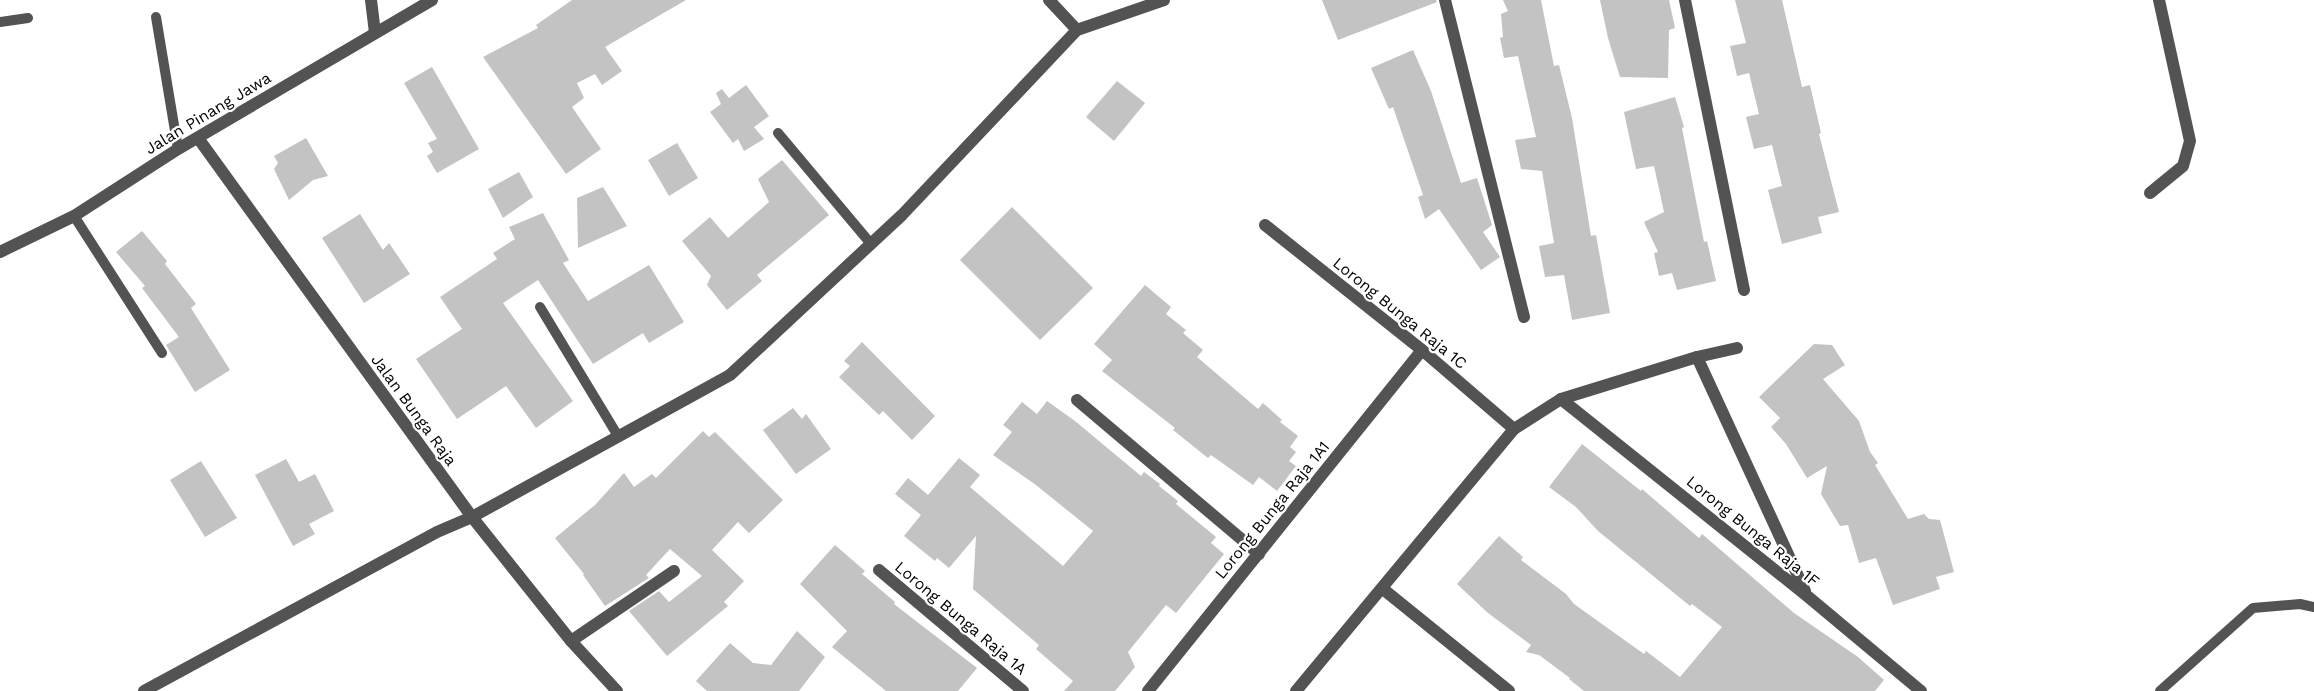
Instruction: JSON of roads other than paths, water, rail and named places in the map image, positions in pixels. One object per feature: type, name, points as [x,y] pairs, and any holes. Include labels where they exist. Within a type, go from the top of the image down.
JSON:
[{"type":"street","points":[[371,0],[375,33]]},
{"type":"street","name":"Jalan Pinang Jawa","points":[[0,252],[74,216],[178,149],[432,0]]},
{"type":"street","points":[[1049,0],[1077,30]]},
{"type":"street","points":[[144,691],[158,688],[437,532],[472,517],[730,375],[902,215],[1077,30],[1164,0]]},
{"type":"street","points":[[1445,0],[1524,317]]},
{"type":"street","points":[[1685,0],[1744,290]]},
{"type":"street","points":[[2150,193],[2183,166],[2190,141],[2159,0]]},
{"type":"street","name":"Jalan Bunga Raja","points":[[198,138],[472,517],[571,641],[617,691]]},
{"type":"street","name":"Lorong Bunga Raja 1C","points":[[1264,225],[1422,351],[1514,429]]},
{"type":"street","points":[[1300,689],[1514,429],[1562,399],[1697,357],[1737,348]]},
{"type":"street","name":"Lorong Bunga Raja 1A1","points":[[1148,691],[1422,351]]},
{"type":"street","points":[[1697,357],[1806,595]]},
{"type":"street","name":"Lorong Bunga Raja 1F","points":[[1562,399],[1806,595],[1921,691]]},
{"type":"street","points":[[1077,400],[1259,554]]},
{"type":"street","points":[[571,641],[674,570]]},
{"type":"street","name":"Lorong Bunga Raja 1A","points":[[879,570],[1023,691]]},
{"type":"street","points":[[1383,589],[1509,691]]},
{"type":"lane","points":[[156,17],[178,149]]},
{"type":"lane","points":[[0,22],[28,18]]},
{"type":"lane","points":[[778,133],[871,244]]},
{"type":"lane","points":[[74,216],[162,352]]},
{"type":"lane","points":[[540,307],[618,436]]},
{"type":"lane","points":[[2160,691],[2253,608],[2314,605]]}]
